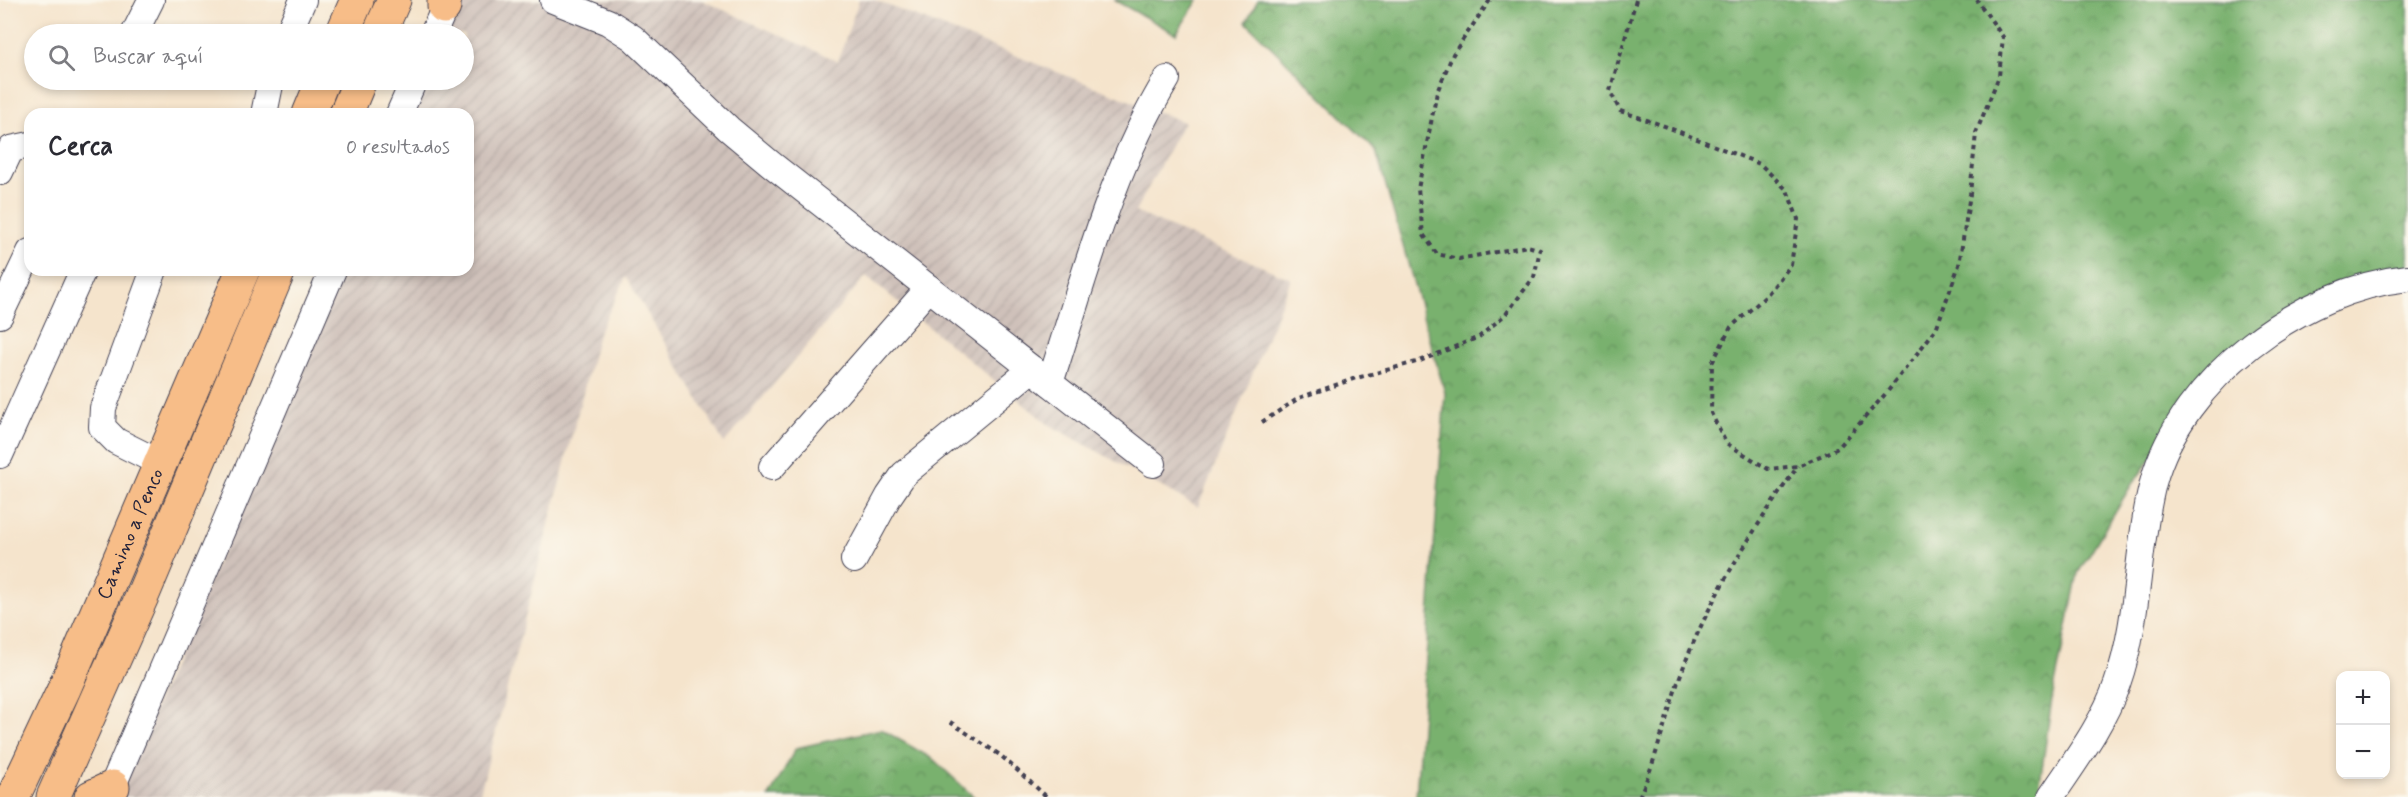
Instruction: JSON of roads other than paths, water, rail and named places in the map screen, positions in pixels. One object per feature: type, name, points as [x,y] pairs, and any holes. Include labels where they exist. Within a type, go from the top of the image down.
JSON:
[{"type":"highway","points":[[346,24],[357,0]]},
{"type":"highway","points":[[384,24],[394,0]]},
{"type":"highway","points":[[311,108],[319,90]]},
{"type":"highway","points":[[348,108],[356,90]]},
{"type":"highway","name":"Camino a Penco","points":[[11,789],[64,689],[240,276]]},
{"type":"highway","name":"Camino a Penco","points":[[53,797],[140,602],[276,276]]},
{"type":"street","points":[[139,24],[151,0]]},
{"type":"street","points":[[292,24],[303,0]]},
{"type":"street","points":[[554,0],[608,22],[633,38],[729,129],[1153,464]]},
{"type":"street","points":[[854,560],[889,496],[904,474],[1041,376],[1121,166],[1139,128],[1167,79]]},
{"type":"street","points":[[265,108],[269,90]]},
{"type":"street","points":[[402,108],[410,90]]},
{"type":"street","points":[[0,172],[11,149],[24,147]]},
{"type":"street","points":[[0,315],[24,265]]},
{"type":"street","points":[[0,455],[81,276]]},
{"type":"street","points":[[152,276],[103,408],[102,427],[116,441],[160,463]]},
{"type":"street","points":[[104,794],[330,276]]},
{"type":"street","points":[[2051,797],[2107,709],[2117,684],[2129,637],[2153,484],[2164,450],[2185,413],[2230,364],[2296,316],[2341,295],[2408,278]]},
{"type":"street","points":[[772,467],[929,288]]}]
